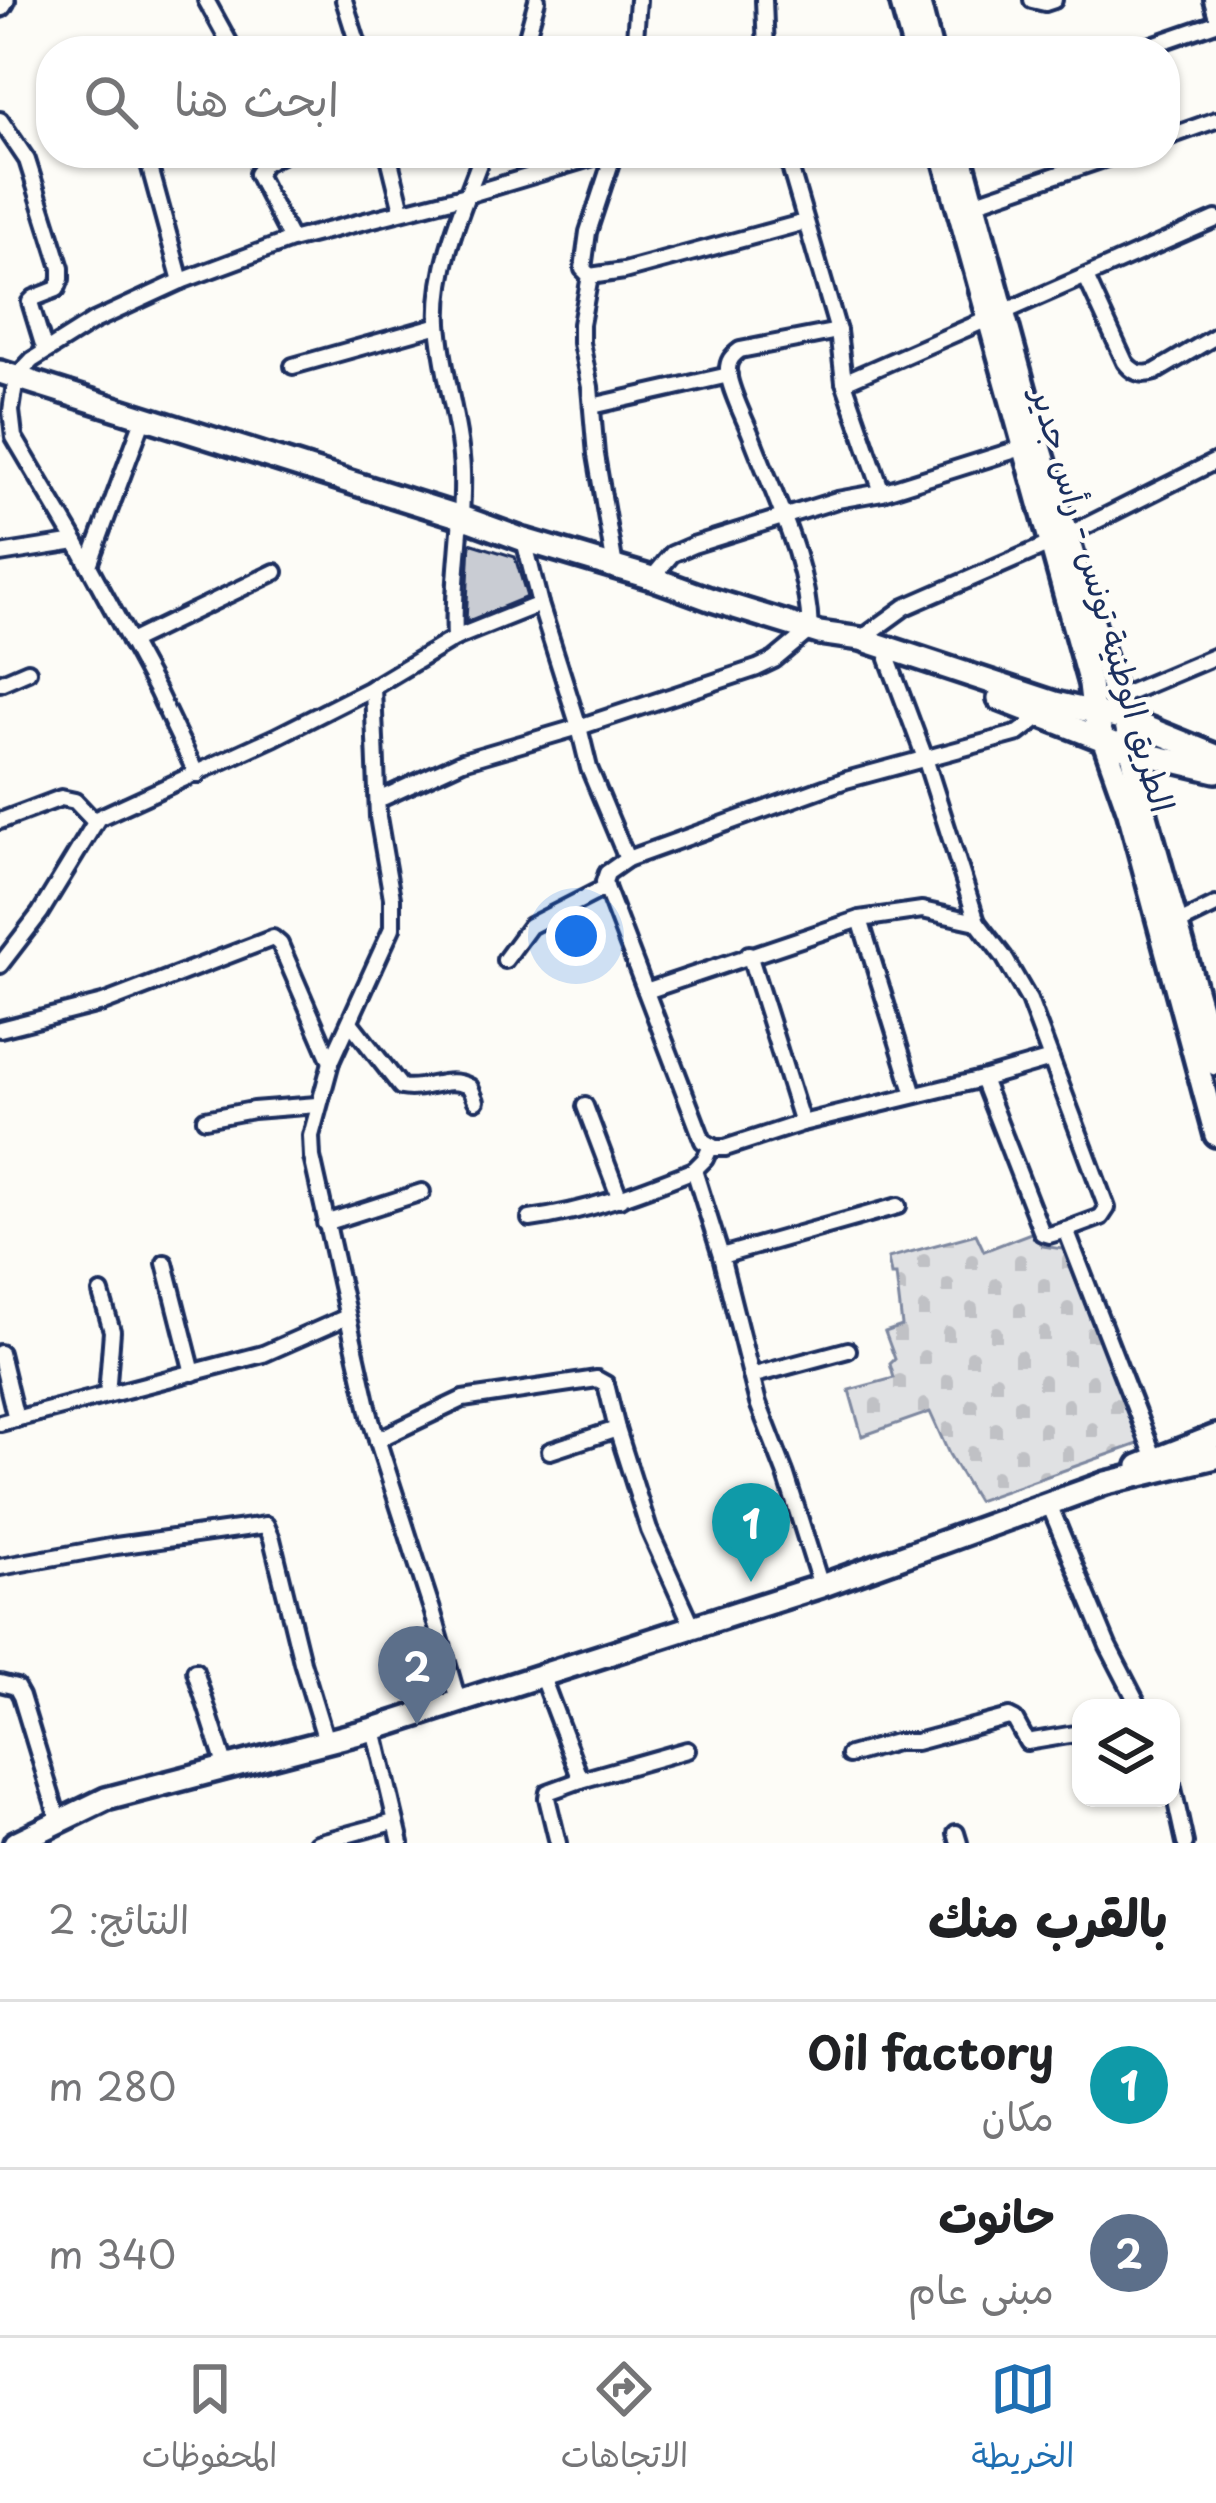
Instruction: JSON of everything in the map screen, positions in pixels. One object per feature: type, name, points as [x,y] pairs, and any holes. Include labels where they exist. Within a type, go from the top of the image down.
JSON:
[{"type":"main road","points":[[901,0],[911,36]]},
{"type":"main road","points":[[917,0],[927,36]]},
{"type":"main road","name":"الطريق الوطنية تونس - رأس جدير","points":[[949,168],[997,317],[1059,539],[1093,710],[1129,812],[1216,1135]]},
{"type":"main road","name":"الطريق الوطنية تونس - رأس جدير","points":[[964,168],[1025,447],[1120,709],[1175,925],[1213,1039],[1216,1064]]},
{"type":"main road","points":[[8,374],[652,578],[815,632],[1132,751],[1216,771]]},
{"type":"main road","points":[[815,632],[861,639],[1055,703],[1120,709],[1216,756]]},
{"type":"main road","points":[[15,1843],[106,1799],[374,1729],[820,1586],[1158,1464],[1216,1436]]},
{"type":"main road","points":[[1158,1464],[1216,1457]]},
{"type":"street","points":[[206,0],[226,36]]},
{"type":"street","points":[[344,0],[355,36]]},
{"type":"street","points":[[527,36],[537,0]]},
{"type":"street","points":[[635,36],[638,0]]},
{"type":"street","points":[[764,0],[765,36]]},
{"type":"street","points":[[1032,0],[1054,0]]},
{"type":"street","points":[[1212,0],[1216,41]]},
{"type":"street","points":[[1174,36],[1214,21]]},
{"type":"street","points":[[0,120],[31,171],[61,268],[57,290],[30,304],[45,351]]},
{"type":"street","points":[[1180,133],[1216,120]]},
{"type":"street","points":[[150,168],[181,281]]},
{"type":"street","points":[[260,168],[257,174],[291,240]]},
{"type":"street","points":[[392,168],[402,210]]},
{"type":"street","points":[[455,638],[461,464],[439,325],[443,274],[477,168]]},
{"type":"street","points":[[196,775],[89,565],[14,437],[8,374],[94,321],[181,281],[291,240],[560,168]]},
{"type":"street","points":[[590,276],[583,269],[588,232],[606,168]]},
{"type":"street","points":[[790,168],[838,331],[844,382],[882,493]]},
{"type":"street","points":[[974,203],[1077,168]]},
{"type":"street","points":[[844,382],[1216,219]]},
{"type":"street","points":[[590,276],[806,222]]},
{"type":"street","points":[[590,276],[581,344],[615,567]]},
{"type":"street","points":[[1086,278],[1134,372],[1156,372],[1216,336]]},
{"type":"street","points":[[293,366],[439,325]]},
{"type":"street","points":[[378,800],[464,761],[757,668],[815,632],[786,518],[728,364],[736,352],[838,331]]},
{"type":"street","points":[[592,406],[729,375]]},
{"type":"street","points":[[89,565],[144,417]]},
{"type":"street","points":[[652,578],[681,549],[1025,447]]},
{"type":"street","points":[[861,639],[904,607],[1059,539],[1216,461]]},
{"type":"street","points":[[524,540],[589,768],[627,859]]},
{"type":"street","points":[[0,554],[76,542]]},
{"type":"street","points":[[130,642],[275,572]]},
{"type":"street","points":[[0,964],[40,914],[94,821],[103,814],[196,775],[373,687],[455,638],[540,604]]},
{"type":"street","points":[[1120,709],[1216,656]]},
{"type":"street","points":[[888,659],[977,922],[1018,980],[1107,1208],[1101,1217],[1049,1235],[1042,1233],[982,1079]]},
{"type":"street","points":[[0,683],[28,671]]},
{"type":"street","points":[[373,687],[377,817],[392,898],[392,928],[331,1062],[317,1105],[311,1156],[377,1440],[458,1701]]},
{"type":"street","points":[[1042,715],[1019,733],[846,781],[627,859],[607,873],[604,882],[699,1136],[711,1146],[730,1147],[802,1123],[1051,1059]]},
{"type":"street","points":[[0,821],[61,798],[75,801],[94,821]]},
{"type":"street","points":[[505,960],[530,926],[606,887]]},
{"type":"street","points":[[1175,925],[1216,905]]},
{"type":"street","points":[[646,991],[860,919],[922,910],[977,922]]},
{"type":"street","points":[[860,919],[914,1095]]},
{"type":"street","points":[[0,1029],[103,1003],[273,938],[280,944],[331,1062]]},
{"type":"street","points":[[749,954],[802,1123]]},
{"type":"street","points":[[350,1022],[401,1087],[416,1089],[453,1081],[470,1088],[476,1101]]},
{"type":"street","points":[[205,1119],[317,1105]]},
{"type":"street","points":[[585,1106],[620,1199]]},
{"type":"street","points":[[530,1219],[575,1213],[694,1171],[711,1146]]},
{"type":"street","points":[[694,1171],[722,1256],[758,1403],[793,1495],[820,1586]]},
{"type":"street","points":[[325,1222],[422,1192]]},
{"type":"street","points":[[722,1256],[898,1206]]},
{"type":"street","points":[[1066,1230],[1158,1464]]},
{"type":"street","points":[[165,1264],[193,1373]]},
{"type":"street","points":[[101,1292],[112,1330],[107,1395]]},
{"type":"street","points":[[0,1423],[263,1354],[347,1317]]},
{"type":"street","points":[[751,1376],[848,1350]]},
{"type":"street","points":[[0,1353],[16,1419]]},
{"type":"street","points":[[377,1440],[463,1399],[597,1378],[606,1384],[649,1530],[693,1627]]},
{"type":"street","points":[[550,1451],[616,1429]]},
{"type":"street","points":[[1049,1504],[1108,1646],[1136,1699]]},
{"type":"street","points":[[0,1567],[266,1526],[326,1741]]},
{"type":"street","points":[[195,1671],[226,1768]]},
{"type":"street","points":[[542,1677],[580,1780]]},
{"type":"street","points":[[0,1683],[16,1687],[21,1696],[59,1821]]},
{"type":"street","points":[[849,1754],[1009,1717],[1027,1742],[1072,1734]]},
{"type":"street","points":[[374,1729],[401,1843]]},
{"type":"street","points":[[558,1843],[548,1792],[687,1750]]},
{"type":"street","points":[[1178,1807],[1186,1843]]},
{"type":"street","points":[[317,1843],[394,1822]]},
{"type":"green space","points":[[1036,1231],[1042,1246],[1063,1249],[1141,1443],[977,1501],[930,1412],[862,1436],[849,1390],[894,1378],[890,1364],[895,1359],[885,1332],[902,1326],[896,1275],[891,1275],[888,1258],[976,1234],[984,1251]]},
{"type":"building","points":[[470,543],[515,557],[527,597],[466,622]]},
{"type":"place","name":"Oil factory","points":[[751,1582]]},
{"type":"place","name":"حانوت","points":[[417,1725]]}]
